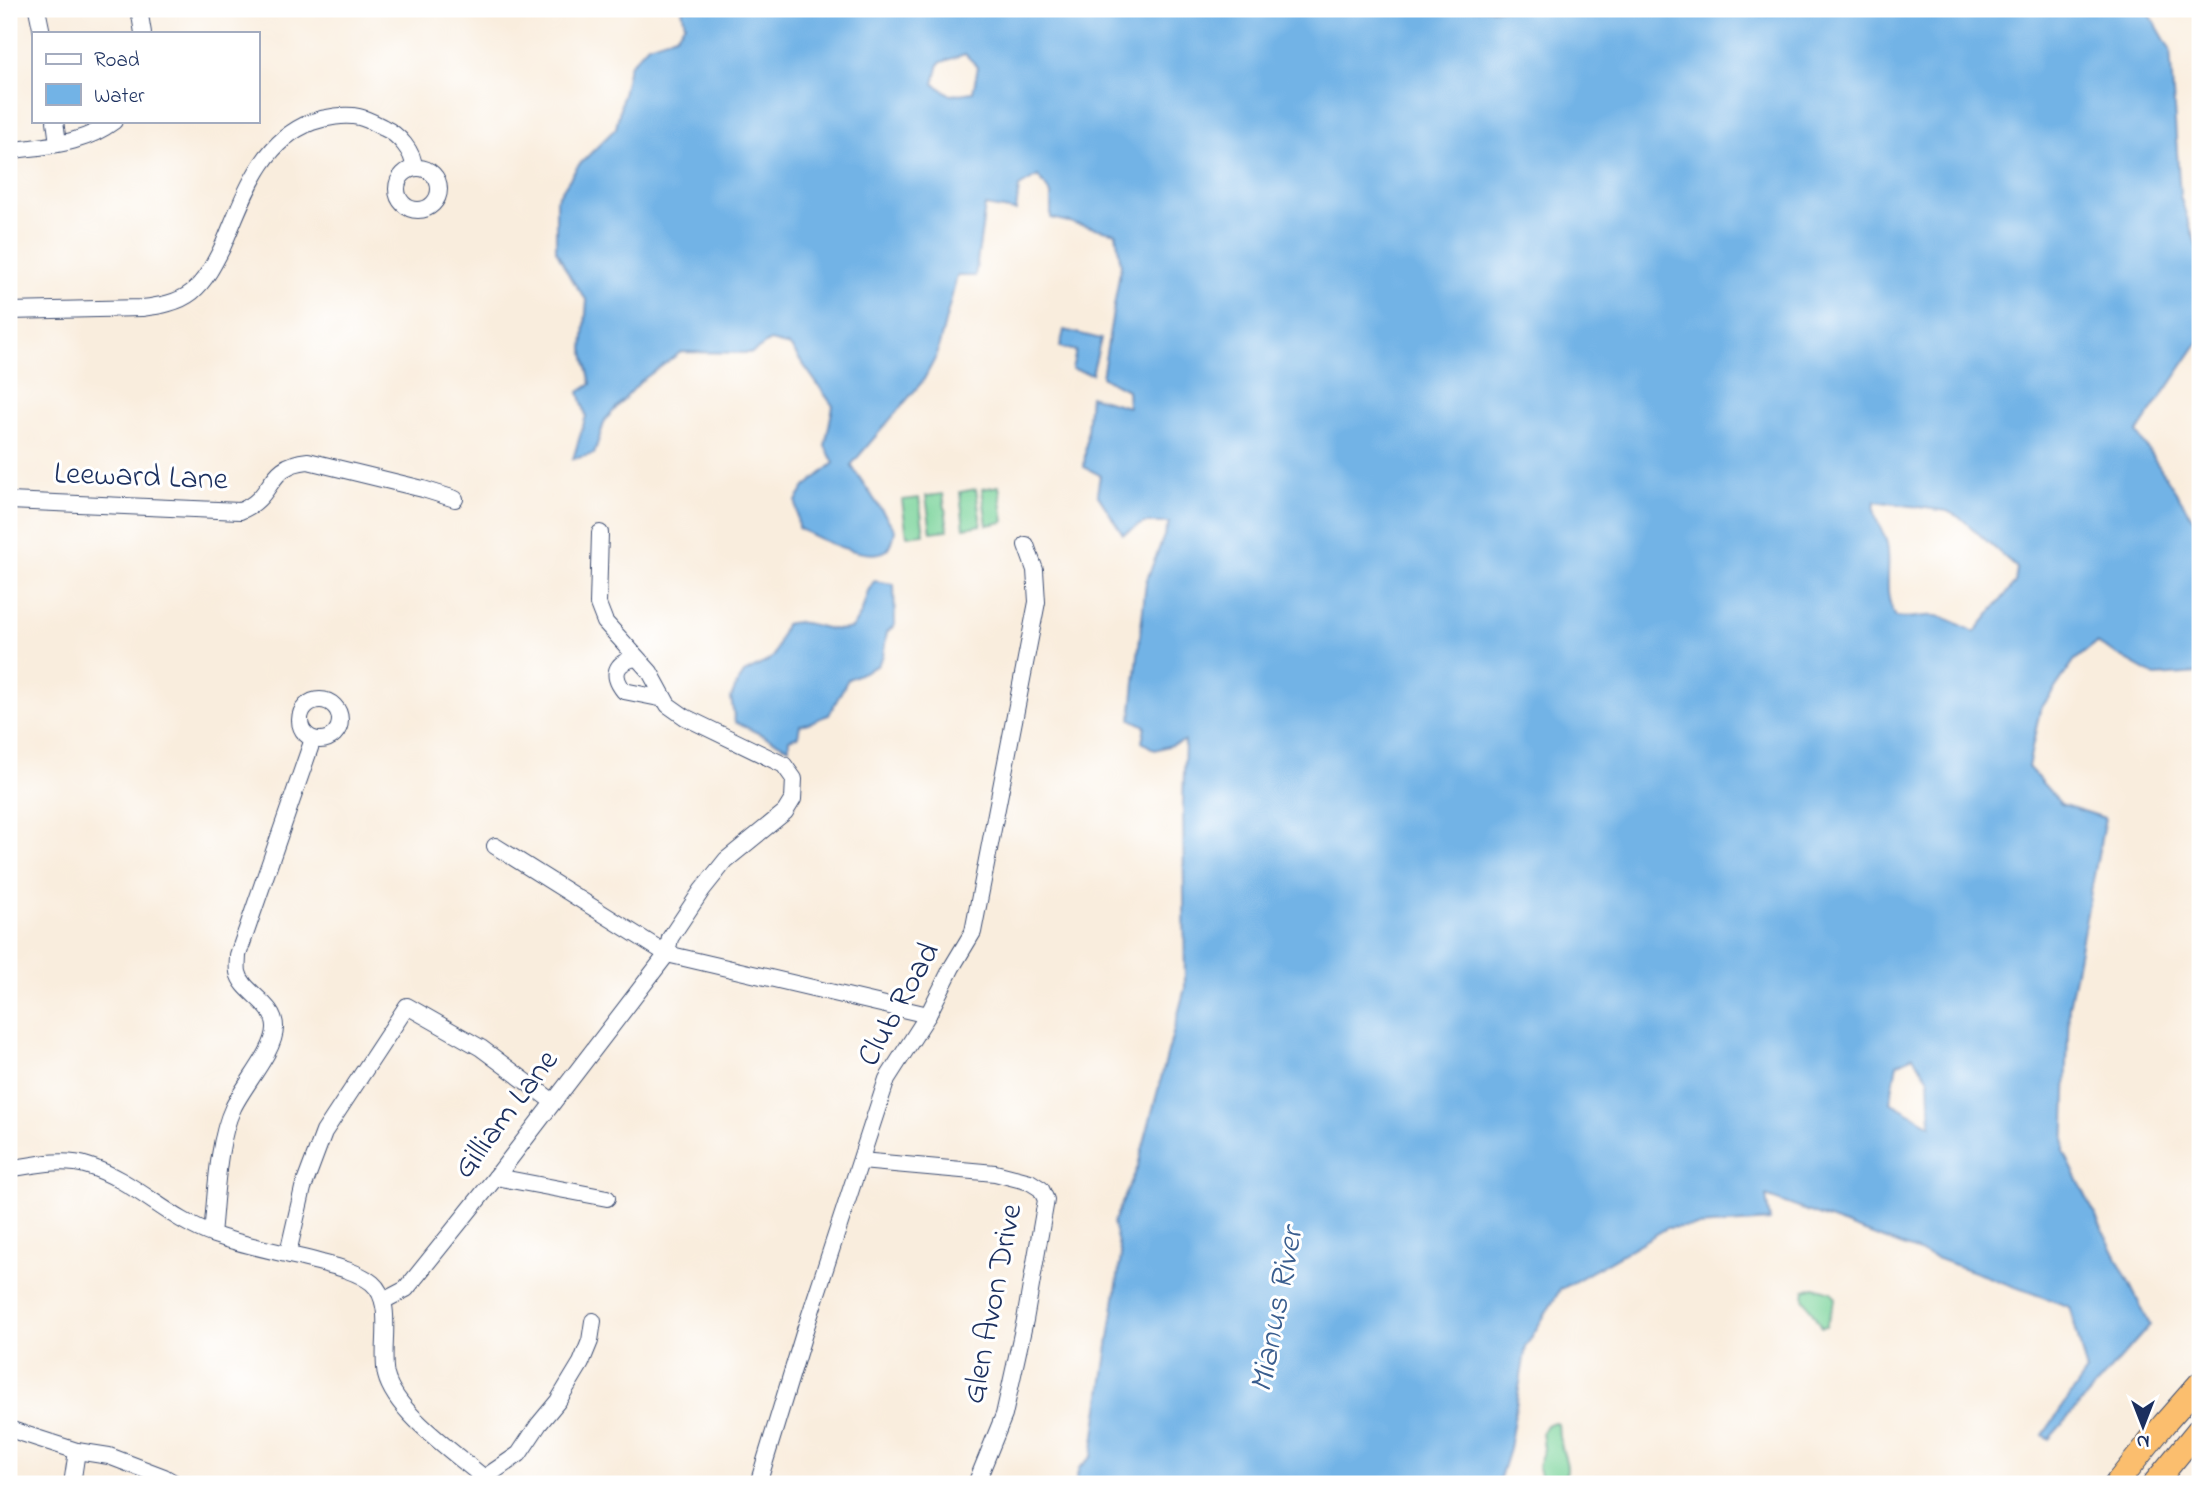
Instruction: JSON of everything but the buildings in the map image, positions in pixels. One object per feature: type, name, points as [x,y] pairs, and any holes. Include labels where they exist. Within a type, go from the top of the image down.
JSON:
[{"type":"highway","points":[[2116,1484],[2164,1423],[2197,1387]]},
{"type":"highway","points":[[2154,1484],[2200,1428]]},
{"type":"street","points":[[37,9],[43,32]]},
{"type":"street","points":[[139,9],[143,32]]},
{"type":"street","points":[[9,311],[142,308],[160,306],[191,293],[214,265],[261,164],[282,139],[315,121],[359,117],[394,132],[410,153],[414,168]]},
{"type":"street","points":[[55,122],[58,144]]},
{"type":"street","points":[[9,151],[91,136],[112,122]]},
{"type":"street","name":"Leeward Lane","points":[[9,501],[240,511],[256,503],[283,469],[293,463],[308,461],[455,499]]},
{"type":"street","points":[[600,533],[598,604],[605,622],[650,672],[664,699]]},
{"type":"street","name":"Club Road","points":[[758,1484],[887,1079],[928,1015],[973,932],[1037,602],[1035,570],[1026,545]]},
{"type":"street","points":[[635,658],[618,666],[618,684],[624,691],[664,699]]},
{"type":"street","name":"Gilliam Lane","points":[[383,1301],[407,1289],[496,1177],[667,954],[670,938],[726,860],[785,812],[793,799],[794,779],[784,765],[685,716],[667,705],[664,699]]},
{"type":"street","points":[[212,1234],[223,1139],[229,1118],[270,1047],[276,1029],[273,1015],[238,974],[238,956],[313,739]]},
{"type":"street","points":[[495,846],[667,954],[928,1015]]},
{"type":"street","points":[[288,1253],[303,1188],[324,1132],[407,1006],[481,1048],[552,1101]]},
{"type":"street","name":"Glen Avon Drive","points":[[860,1161],[995,1173],[1030,1182],[1041,1189],[1046,1200],[1025,1320],[1004,1415],[976,1484]]},
{"type":"street","points":[[9,1169],[52,1163],[87,1165],[116,1178],[189,1224],[212,1234],[345,1269],[373,1283],[383,1301],[386,1374],[393,1393],[411,1415],[486,1481],[519,1454],[558,1401],[581,1363],[590,1341],[593,1321]]},
{"type":"street","points":[[496,1177],[607,1198]]},
{"type":"street","points":[[9,1429],[77,1451],[109,1457],[176,1484]]},
{"type":"street","points":[[72,1484],[77,1451]]},
{"type":"green space","points":[[999,486],[1004,522],[987,525],[982,489]]},
{"type":"green space","points":[[976,489],[981,525],[964,528],[960,492]]},
{"type":"green space","points":[[943,494],[948,530],[931,532],[926,496]]},
{"type":"green space","points":[[919,498],[924,534],[907,536],[902,500]]},
{"type":"green space","points":[[1814,1287],[1832,1292],[1836,1298],[1826,1326],[1821,1327],[1804,1298],[1805,1290]]},
{"type":"green space","points":[[1554,1422],[1558,1424],[1567,1469],[1562,1478],[1549,1481],[1541,1476],[1538,1465],[1544,1449],[1542,1432],[1546,1425]]},
{"type":"water","name":"Mianus River","points":[[682,9],[2147,9],[2170,49],[2180,196],[2200,257],[2200,340],[2137,433],[2200,529],[2200,673],[2155,676],[2096,643],[2074,661],[2040,710],[2028,767],[2061,804],[2105,818],[2069,1007],[2064,1152],[2150,1325],[2049,1439],[2043,1435],[2087,1372],[2070,1307],[1766,1196],[1770,1221],[1667,1228],[1560,1290],[1526,1346],[1509,1449],[1498,1484],[1075,1484],[1079,1468],[1092,1456],[1121,1256],[1113,1223],[1137,1169],[1185,988],[1185,741],[1155,750],[1142,742],[1145,726],[1131,719],[1146,582],[1169,523],[1144,523],[1123,534],[1097,494],[1100,475],[1084,467],[1090,396],[1128,407],[1127,390],[1102,377],[1121,265],[1116,233],[1051,218],[1051,194],[1038,176],[1019,187],[1016,211],[985,206],[975,276],[957,276],[936,357],[923,381],[851,465],[895,530],[887,550],[878,553],[855,551],[829,543],[798,528],[796,501],[805,487],[834,463],[825,446],[833,406],[790,346],[770,341],[752,353],[681,352],[641,381],[605,420],[594,454],[573,459],[586,416],[579,392],[591,384],[583,349],[587,301],[556,250],[556,200],[578,166],[616,128],[629,66],[648,45],[676,36],[685,24]],"holes":[[[965,54],[978,67],[973,92],[951,95],[934,84],[939,63]],[[1875,501],[1947,511],[1961,518],[2017,568],[2015,583],[1975,632],[1937,616],[1896,617],[1889,599],[1887,544],[1874,508]],[[1913,1056],[1929,1079],[1931,1125],[1890,1102],[1897,1064]]]},
{"type":"water","points":[[1064,330],[1101,339],[1092,374],[1072,369],[1076,351],[1060,347]]},
{"type":"water","points":[[874,581],[894,584],[895,625],[887,632],[883,656],[877,666],[848,679],[829,715],[800,725],[798,736],[789,739],[789,748],[735,722],[731,698],[737,684],[744,673],[774,656],[785,624],[794,622],[842,630],[852,628],[861,614]]}]
